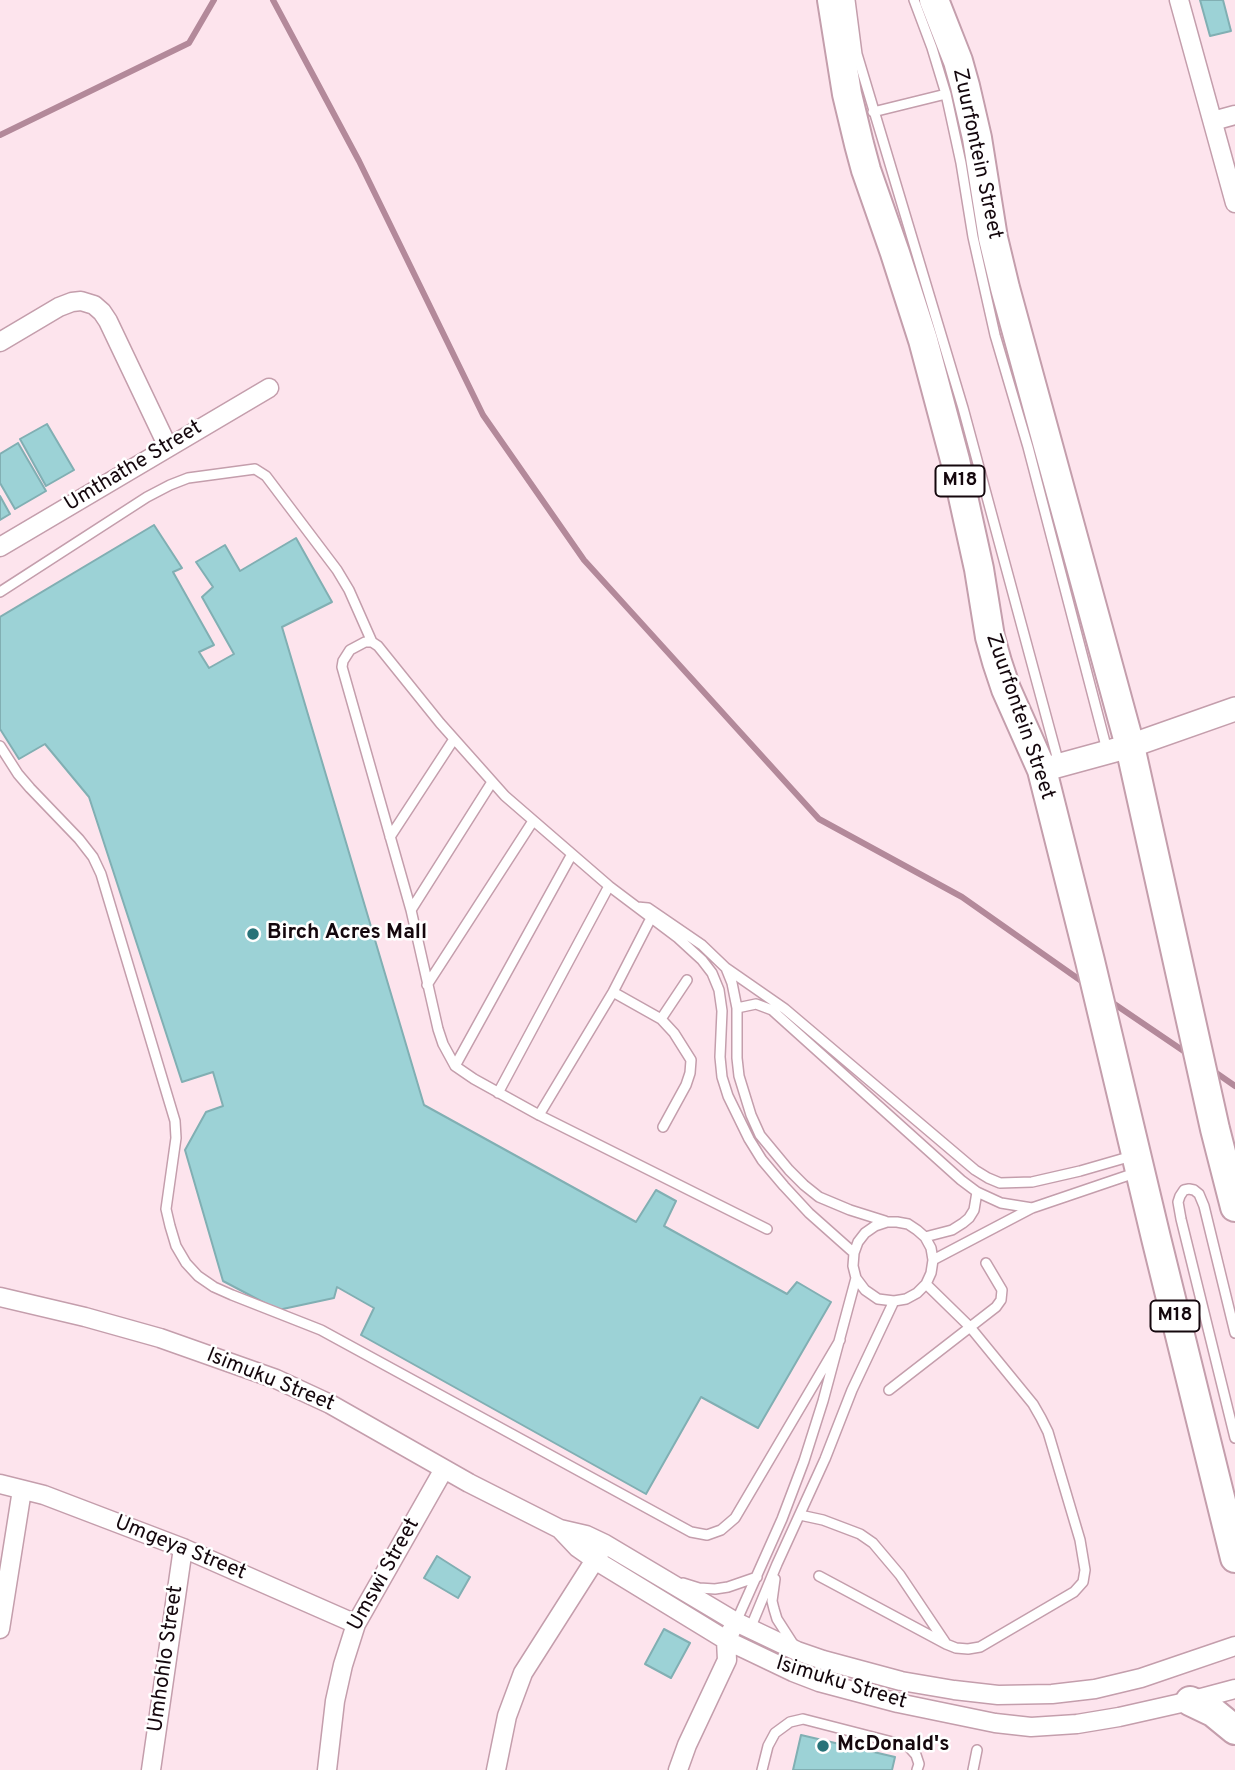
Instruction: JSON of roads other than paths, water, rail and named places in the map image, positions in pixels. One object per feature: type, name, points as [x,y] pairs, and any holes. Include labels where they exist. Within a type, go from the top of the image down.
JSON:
[{"type":"main road","name":"Zuurfontein Street","points":[[832,0],[845,82],[859,144],[923,340],[955,460],[996,662],[1006,689],[1050,768],[1075,905],[1235,1558]]},
{"type":"main road","name":"Zuurfontein Street","points":[[934,0],[965,86],[1005,288],[1119,749],[1180,967],[1235,1207]]},
{"type":"main road","points":[[1190,1701],[1213,1712],[1235,1730]]},
{"type":"street","points":[[1179,0],[1235,203]]},
{"type":"street","points":[[1213,121],[1235,115]]},
{"type":"street","points":[[0,342],[59,307],[81,301],[94,305],[108,321],[168,447]]},
{"type":"street","name":"Umthathe Street","points":[[0,547],[269,388]]},
{"type":"street","points":[[1050,768],[1119,749],[1235,709]]},
{"type":"street","name":"Isimuku Street","points":[[0,1297],[160,1338],[276,1379],[330,1404],[444,1469],[561,1529],[586,1535],[605,1544],[743,1625],[797,1651],[823,1660],[890,1678],[954,1690],[998,1695],[1052,1694],[1095,1689],[1141,1678],[1235,1646]]},
{"type":"street","name":"Umswi Street","points":[[327,1770],[335,1701],[356,1624],[444,1469]]},
{"type":"street","name":"Umgeya Street","points":[[0,1484],[44,1495],[183,1548],[356,1624]]},
{"type":"street","points":[[0,1629],[22,1490]]},
{"type":"street","name":"Isimuku Street","points":[[561,1529],[578,1548],[595,1560],[743,1649],[819,1682],[950,1715],[1031,1727],[1077,1724],[1119,1717],[1235,1689]]},
{"type":"street","points":[[496,1770],[507,1716],[523,1673],[605,1544]]},
{"type":"street","name":"Umhohlo Street","points":[[151,1770],[183,1548]]},
{"type":"street","points":[[678,1770],[727,1660],[726,1640],[743,1625]]},
{"type":"street","points":[[727,1660],[743,1649],[743,1625]]},
{"type":"lane","points":[[850,0],[857,54],[963,408],[1050,768]]},
{"type":"lane","points":[[914,0],[946,93],[973,237],[995,335],[1119,749]]},
{"type":"lane","points":[[873,112],[946,93]]},
{"type":"lane","points":[[0,592],[170,485],[188,478],[255,469],[266,476],[337,570],[372,642],[383,650],[454,740],[505,796],[533,821],[702,960],[719,990],[722,1011],[722,1077],[749,1139],[762,1160],[784,1186],[809,1213],[854,1253]]},
{"type":"lane","points":[[372,642],[365,642],[350,650],[342,667],[411,910],[443,1044],[455,1066],[539,1115],[767,1230]]},
{"type":"lane","points":[[390,837],[454,740]]},
{"type":"lane","points":[[0,746],[18,774],[79,839],[93,857],[101,874],[175,1121],[176,1138],[166,1209],[170,1226],[176,1246],[198,1276],[223,1291],[321,1330],[691,1532],[707,1535],[721,1531],[734,1518],[840,1340]]},
{"type":"lane","points":[[411,910],[492,782]]},
{"type":"lane","points":[[427,985],[533,821]]},
{"type":"lane","points":[[455,1066],[572,854]]},
{"type":"lane","points":[[498,1093],[609,886]]},
{"type":"lane","points":[[637,907],[648,908],[702,945],[726,968],[785,1009],[975,1170],[988,1178],[1000,1183],[1032,1182],[1080,1171],[1138,1163]]},
{"type":"lane","points":[[539,1115],[613,992],[651,918]]},
{"type":"lane","points":[[726,968],[737,1008],[737,1058],[740,1076],[747,1106],[760,1135],[789,1170],[819,1197],[887,1222],[908,1224],[925,1237],[931,1248],[931,1273],[926,1284],[906,1299],[878,1299],[865,1290],[856,1278],[853,1266],[858,1242],[875,1226],[887,1222]]},
{"type":"lane","points":[[661,1019],[687,980]]},
{"type":"lane","points":[[613,992],[661,1019],[674,1033],[691,1060],[686,1085],[663,1127]]},
{"type":"lane","points":[[737,1008],[756,1004],[772,1010],[961,1180],[1001,1203],[1032,1208]]},
{"type":"lane","points":[[933,1260],[1032,1208],[1138,1163]]},
{"type":"lane","points":[[1235,1333],[1202,1199],[1194,1190],[1184,1190],[1178,1202],[1181,1219],[1235,1438]]},
{"type":"lane","points":[[925,1237],[952,1230],[969,1218],[974,1210],[978,1192]]},
{"type":"lane","points":[[889,1390],[996,1307],[1001,1300],[1002,1290],[986,1263]]},
{"type":"lane","points":[[743,1625],[757,1577],[804,1461],[856,1278]]},
{"type":"lane","points":[[819,1576],[946,1644],[968,1649],[980,1647],[1074,1591],[1083,1582],[1085,1570],[1080,1540],[1048,1432],[1033,1404],[970,1327],[926,1284]]},
{"type":"lane","points":[[743,1625],[777,1564],[800,1515],[852,1391],[894,1301]]},
{"type":"lane","points":[[800,1515],[823,1520],[860,1534],[873,1543],[900,1575],[946,1644]]},
{"type":"lane","points":[[777,1564],[773,1589],[774,1609],[777,1619],[797,1651]]},
{"type":"lane","points":[[664,1578],[716,1590],[757,1577]]},
{"type":"lane","points":[[762,1770],[768,1746],[775,1733],[790,1722],[803,1719],[908,1746],[916,1755],[919,1764],[917,1770]]},
{"type":"lane","points":[[973,1770],[977,1750]]},
{"type":"waterway","points":[[0,135],[189,43],[214,0]]},
{"type":"waterway","points":[[273,0],[359,161],[483,415],[584,560],[819,819],[962,897],[1087,985]]},
{"type":"waterway","points":[[1110,1001],[1188,1054]]},
{"type":"waterway","points":[[1212,1070],[1235,1086]]},
{"type":"place","name":"Birch Acres Mall","points":[[253,934]]},
{"type":"place","name":"McDonald's","points":[[823,1746]]}]
